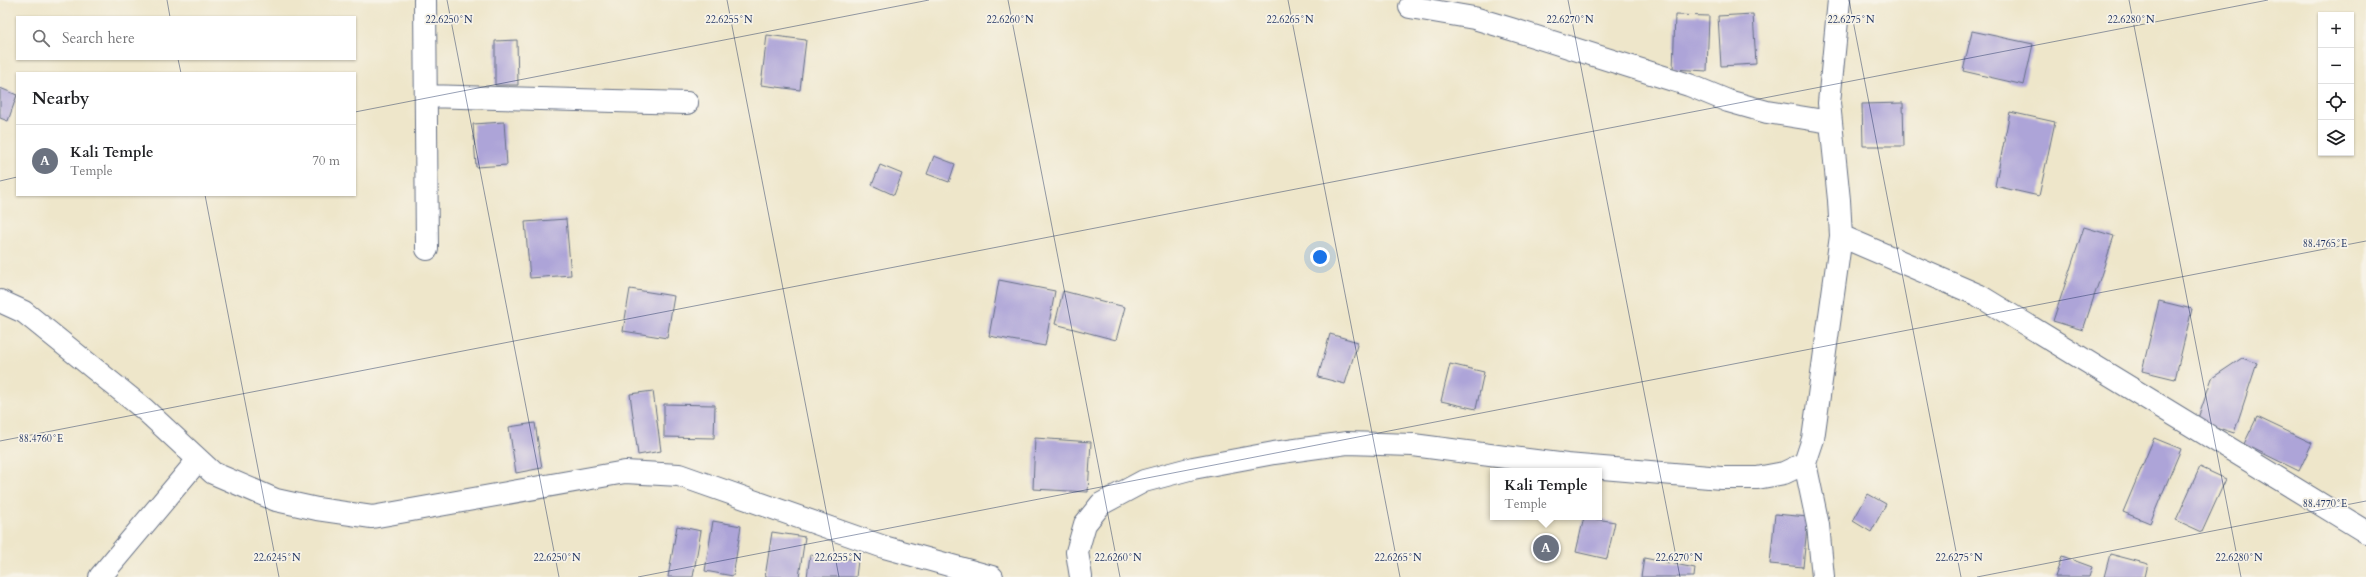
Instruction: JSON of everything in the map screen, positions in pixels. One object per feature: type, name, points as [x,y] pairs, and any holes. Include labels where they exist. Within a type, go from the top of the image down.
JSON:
[{"type":"street","points":[[425,0],[427,250]]},
{"type":"street","points":[[1823,577],[1818,525],[1805,463],[1814,439],[1841,236],[1839,200],[1829,103],[1839,0]]},
{"type":"street","points":[[1410,7],[1474,18],[1689,85],[1728,101],[1767,112],[1830,122]]},
{"type":"street","points":[[426,96],[687,103]]},
{"type":"street","points":[[1841,236],[1978,295],[2366,532]]},
{"type":"street","points":[[0,301],[24,312],[120,389],[144,409],[213,473],[276,500],[324,510],[372,517],[625,472],[679,475],[884,548],[992,577]]},
{"type":"street","points":[[1081,577],[1077,552],[1085,524],[1101,504],[1144,481],[1193,468],[1274,453],[1347,443],[1413,445],[1567,465],[1721,478],[1757,478],[1784,473],[1805,463]]},
{"type":"street","points":[[100,577],[198,460]]},
{"type":"building","points":[[1753,14],[1756,64],[1721,66],[1718,16]]},
{"type":"building","points":[[1675,15],[1709,16],[1707,71],[1673,69]]},
{"type":"building","points":[[1972,31],[2033,44],[2024,85],[1963,71]]},
{"type":"building","points":[[767,35],[806,40],[800,90],[761,85]]},
{"type":"building","points":[[517,40],[518,85],[495,85],[495,41]]},
{"type":"building","points":[[0,88],[16,95],[16,98],[8,121],[0,118]]},
{"type":"building","points":[[1903,103],[1904,146],[1863,146],[1862,104]]},
{"type":"building","points":[[2010,112],[2055,122],[2039,196],[1995,186]]},
{"type":"building","points":[[504,122],[507,165],[476,167],[473,124]]},
{"type":"building","points":[[934,156],[955,164],[949,182],[927,174]]},
{"type":"building","points":[[880,165],[902,174],[894,195],[872,185]]},
{"type":"building","points":[[566,219],[571,275],[530,278],[525,222]]},
{"type":"building","points":[[2084,227],[2114,236],[2083,330],[2053,321]]},
{"type":"building","points":[[999,280],[1055,291],[1045,346],[989,336]]},
{"type":"building","points":[[630,289],[674,296],[667,338],[623,331]]},
{"type":"building","points":[[1063,291],[1125,307],[1116,340],[1055,324]]},
{"type":"building","points":[[2159,301],[2192,309],[2175,379],[2142,371]]},
{"type":"building","points":[[1330,334],[1358,342],[1345,384],[1318,377]]},
{"type":"building","points":[[2242,358],[2257,363],[2234,433],[2197,421],[2212,378]]},
{"type":"building","points":[[1450,364],[1484,372],[1476,409],[1441,401]]},
{"type":"building","points":[[653,391],[661,451],[638,455],[630,394]]},
{"type":"building","points":[[664,404],[715,405],[714,438],[664,437]]},
{"type":"building","points":[[2257,417],[2312,443],[2299,471],[2244,444]]},
{"type":"building","points":[[535,423],[542,468],[516,473],[509,427]]},
{"type":"building","points":[[1035,438],[1091,442],[1088,492],[1033,489]]},
{"type":"building","points":[[2154,438],[2181,449],[2150,523],[2123,512]]},
{"type":"building","points":[[2200,467],[2226,479],[2202,532],[2176,520]]},
{"type":"building","points":[[1868,494],[1886,504],[1871,532],[1853,521]]},
{"type":"building","points":[[1775,514],[1808,517],[1803,567],[1770,564]]},
{"type":"building","points":[[1583,520],[1602,520],[1615,522],[1607,559],[1576,552]]},
{"type":"building","points":[[713,521],[741,526],[733,576],[705,571]]},
{"type":"building","points":[[677,526],[701,531],[693,577],[668,577]]},
{"type":"building","points":[[772,532],[805,537],[799,577],[765,577]]},
{"type":"building","points":[[2110,554],[2148,564],[2145,577],[2104,577]]},
{"type":"building","points":[[810,555],[858,560],[856,577],[807,577]]},
{"type":"building","points":[[2062,556],[2092,567],[2089,577],[2055,577]]},
{"type":"building","points":[[1644,558],[1695,568],[1694,577],[1641,577]]},
{"type":"place","name":"Kali Temple","points":[[1546,548]]}]
